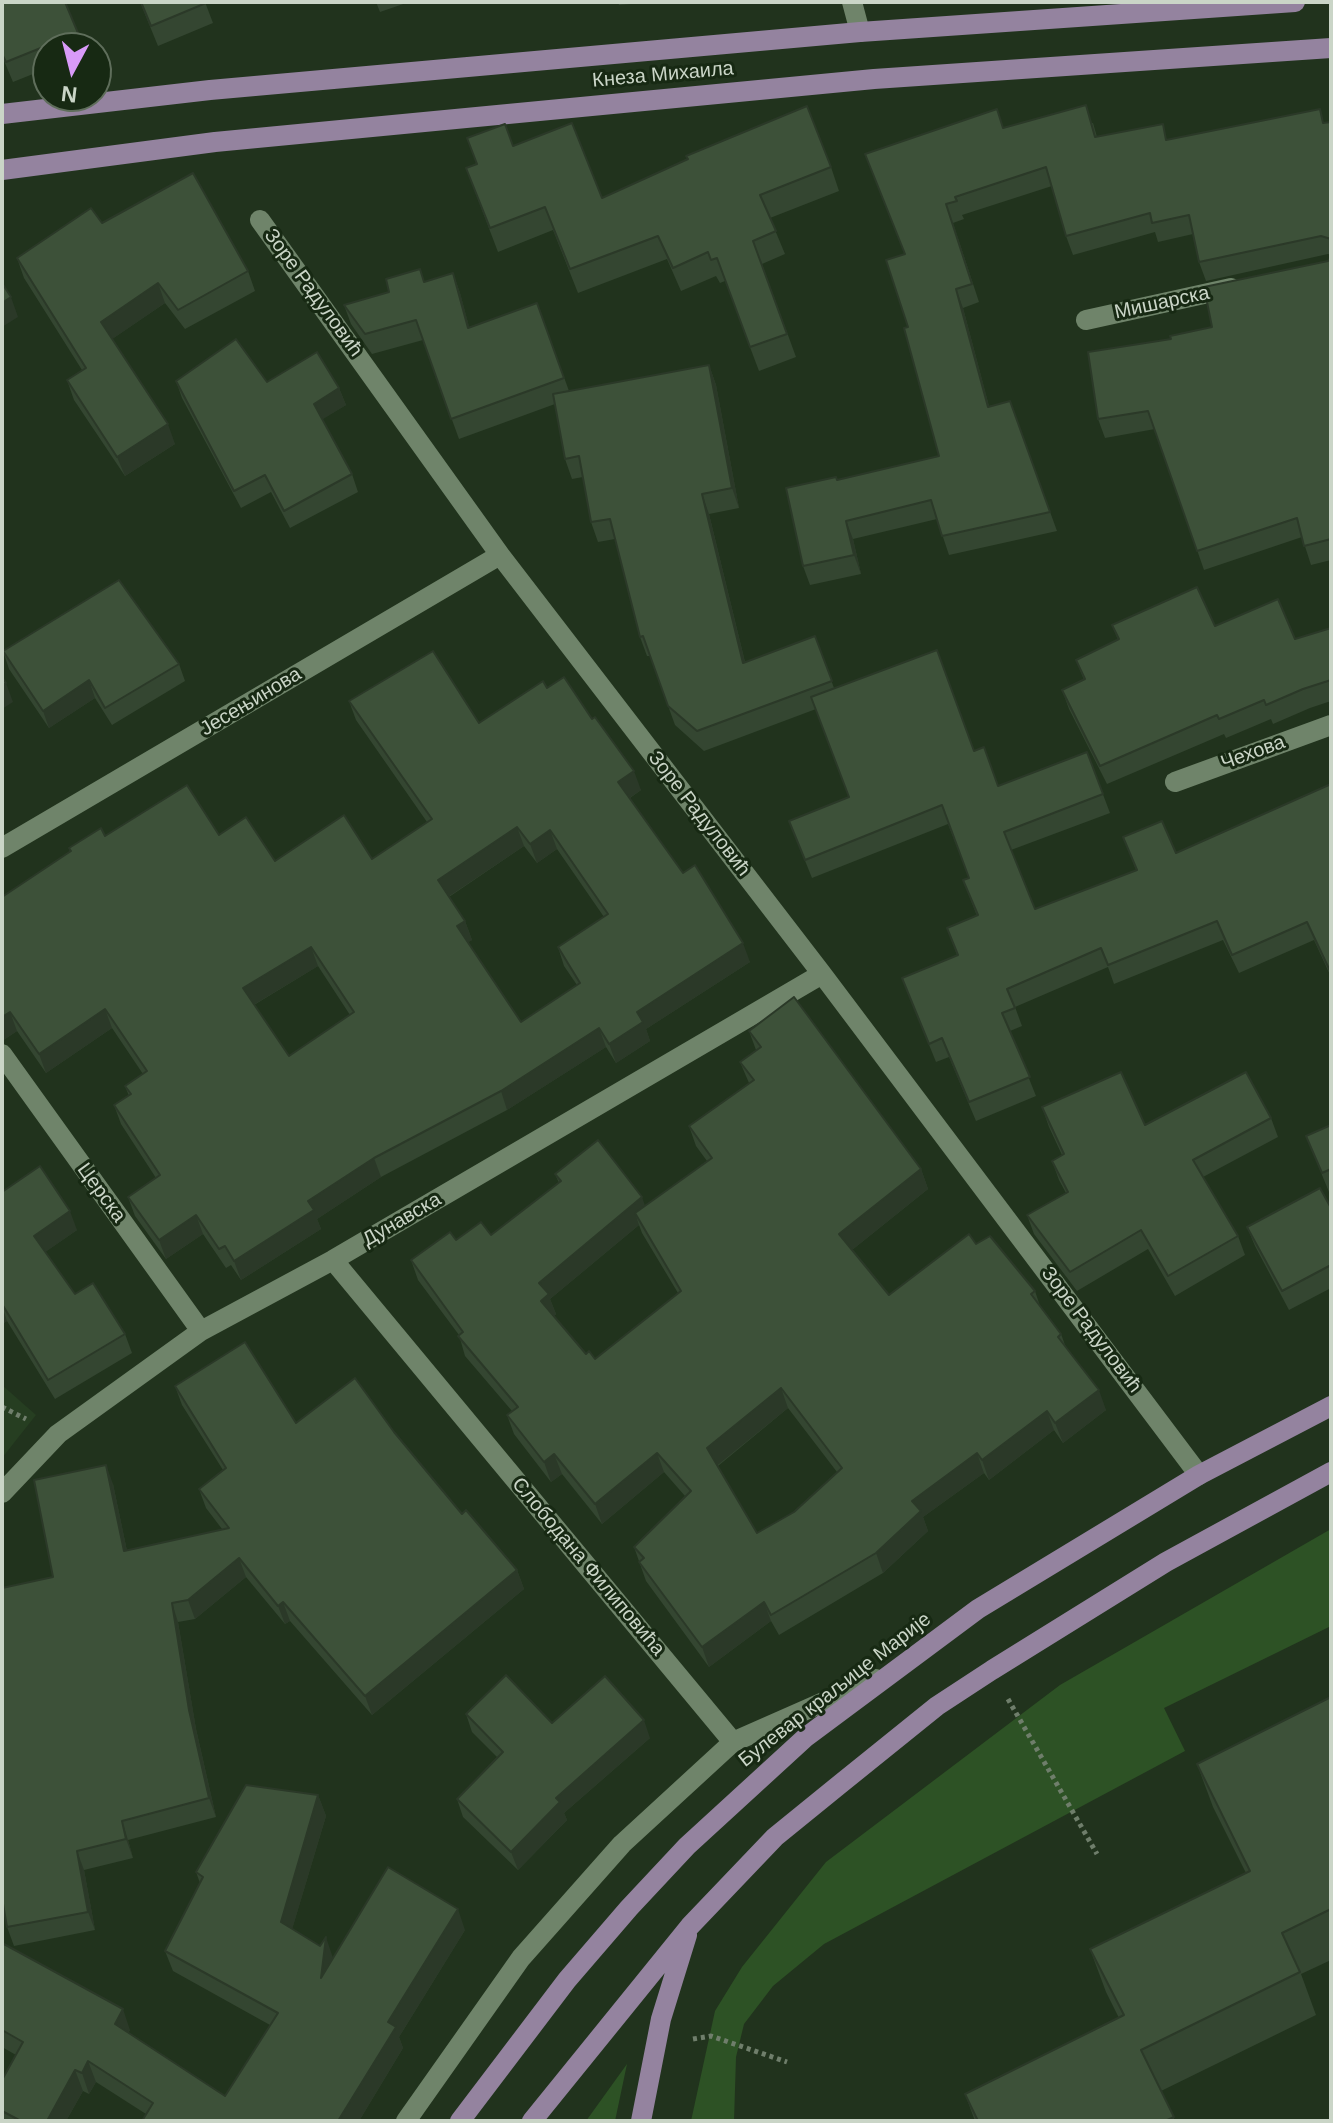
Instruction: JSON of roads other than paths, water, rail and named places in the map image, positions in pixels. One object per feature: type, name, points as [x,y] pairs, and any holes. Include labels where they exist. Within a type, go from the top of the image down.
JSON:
[{"type":"main road","name":"Кнеза Михаила","points":[[2,114],[210,90],[860,32],[1295,2]]},
{"type":"main road","name":"Кнеза Михаила","points":[[2,170],[215,142],[858,81],[1331,48]]},
{"type":"main road","name":"Булевар краљице Марије","points":[[460,2121],[567,1980],[687,1846],[806,1737],[978,1609],[1199,1475],[1331,1406]]},
{"type":"main road","points":[[532,2121],[690,1926],[775,1837],[937,1706],[1166,1562],[1331,1472]]},
{"type":"main road","points":[[641,2121],[661,2019],[690,1926]]},
{"type":"street","points":[[852,2],[860,32]]},
{"type":"street","name":"Зоре Радуловић","points":[[260,220],[500,555],[822,974],[1199,1475]]},
{"type":"street","name":"Мишарска","points":[[1086,320],[1255,283]]},
{"type":"street","name":"Јесењинова","points":[[2,848],[500,555]]},
{"type":"street","name":"Чехова","points":[[1175,782],[1331,725]]},
{"type":"street","name":"Дунавска","points":[[2,1493],[58,1434],[201,1331],[333,1260],[822,974]]},
{"type":"street","name":"Церска","points":[[2,1054],[201,1331]]},
{"type":"street","name":"Слободана Филиповића","points":[[333,1260],[733,1742]]},
{"type":"street","points":[[406,2121],[521,1958],[622,1844],[733,1742],[891,1673]]}]
